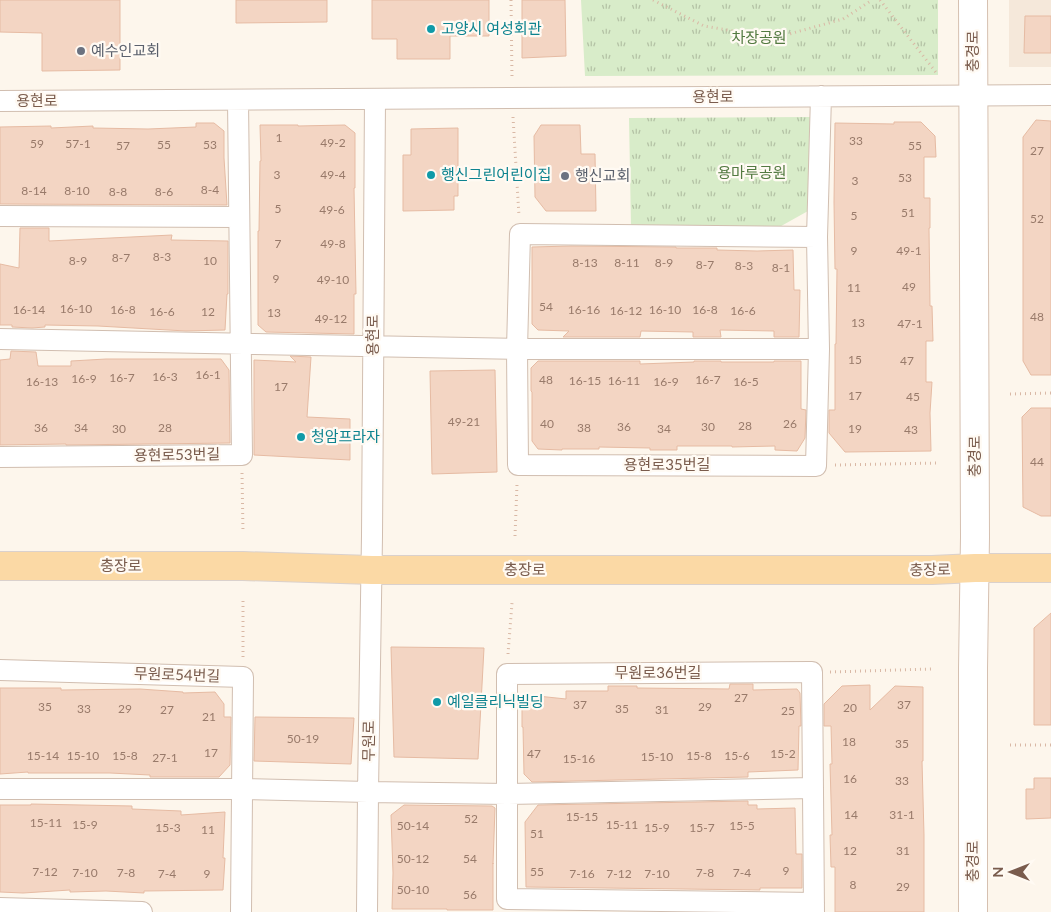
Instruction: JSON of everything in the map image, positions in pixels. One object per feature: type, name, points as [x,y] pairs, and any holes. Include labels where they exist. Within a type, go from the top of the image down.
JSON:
[{"type":"main road","name":"충경로","points":[[973,0],[975,568],[973,912]]},
{"type":"main road","name":"충장로","points":[[0,566],[243,566],[372,570],[932,570],[1051,568]]},
{"type":"street","name":"용현로","points":[[0,101],[1051,95]]},
{"type":"street","points":[[816,466],[817,236],[821,96]]},
{"type":"street","name":"용현로","points":[[372,570],[375,99]]},
{"type":"street","name":"용현로53번길","points":[[0,457],[242,455],[238,100]]},
{"type":"street","points":[[0,216],[239,217]]},
{"type":"street","points":[[518,465],[517,349],[520,234],[817,236]]},
{"type":"street","points":[[0,339],[517,349],[818,349]]},
{"type":"street","name":"용현로35번길","points":[[518,465],[816,466]]},
{"type":"street","name":"무원로","points":[[367,912],[372,570]]},
{"type":"street","name":"무원로54번길","points":[[0,670],[243,677],[241,912]]},
{"type":"street","points":[[507,674],[507,899],[814,908],[812,672]]},
{"type":"street","name":"무원로36번길","points":[[507,674],[812,672]]},
{"type":"street","points":[[0,789],[242,789],[507,794],[813,788]]},
{"type":"street","points":[[0,908],[142,912]]},
{"type":"path","points":[[511,0],[512,79]]},
{"type":"path","points":[[654,0],[704,26],[774,38],[842,19],[872,0]]},
{"type":"path","points":[[880,0],[942,78]]},
{"type":"path","points":[[513,114],[520,234]]},
{"type":"path","points":[[1010,394],[1051,393]]},
{"type":"path","points":[[242,455],[243,532]]},
{"type":"path","points":[[816,466],[939,463]]},
{"type":"path","points":[[516,536],[518,465]]},
{"type":"path","points":[[243,601],[243,677]]},
{"type":"path","points":[[507,674],[512,602]]},
{"type":"path","points":[[812,672],[931,669]]},
{"type":"path","points":[[1010,745],[1051,745]]},
{"type":"shaded area","points":[[1009,0],[1051,0],[1051,67],[1009,67]]},
{"type":"green space","name":"차장공원","points":[[581,0],[938,0],[938,75],[585,76]]},
{"type":"green space","name":"용마루공원","points":[[810,117],[808,211],[774,230],[631,226],[629,118]]},
{"type":"building","name":"예수인교회","points":[[0,0],[120,0],[120,70],[42,71],[42,33],[0,32]]},
{"type":"building","points":[[236,0],[327,0],[327,22],[236,23]]},
{"type":"building","name":"고양시 여성회관","points":[[372,0],[489,0],[489,36],[450,36],[450,59],[397,59],[397,39],[372,39]]},
{"type":"building","points":[[522,0],[565,0],[566,56],[522,58]]},
{"type":"building","points":[[1025,16],[1051,16],[1051,53],[1024,53]]},
{"type":"building","points":[[1036,120],[1051,121],[1051,375],[1031,375],[1023,361],[1023,137]]},
{"type":"building","points":[[894,122],[921,122],[935,136],[936,157],[924,157],[924,198],[930,198],[930,306],[932,306],[933,341],[926,341],[926,382],[932,382],[930,413],[931,451],[845,452],[829,433],[829,410],[835,410],[837,269],[835,269],[834,202],[835,123],[894,124]]},
{"type":"building","points":[[196,123],[214,123],[224,131],[227,205],[0,204],[0,127],[51,126],[51,128],[93,126],[93,128],[148,129],[196,127]]},
{"type":"building","points":[[260,125],[345,125],[355,133],[356,294],[354,294],[354,334],[266,332],[258,325]]},
{"type":"building","name":"행신교회","points":[[541,125],[580,125],[581,154],[595,154],[596,211],[546,211],[535,197],[534,136]]},
{"type":"building","name":"행신그린어린이집","points":[[458,128],[458,196],[454,196],[454,210],[403,211],[403,155],[411,155],[411,129]]},
{"type":"building","points":[[20,228],[49,228],[49,241],[172,235],[171,240],[228,241],[228,294],[225,330],[186,331],[45,325],[45,327],[32,328],[0,325],[0,264],[19,268]]},
{"type":"building","points":[[532,247],[717,248],[717,250],[757,251],[793,250],[794,290],[800,290],[799,337],[774,337],[774,331],[720,330],[721,337],[693,337],[693,332],[641,331],[640,337],[563,337],[569,331],[538,330],[532,324]]},
{"type":"building","points":[[11,351],[36,352],[38,366],[71,366],[71,361],[106,359],[221,359],[229,370],[230,443],[0,445],[0,360],[10,359]]},
{"type":"building","points":[[290,356],[311,357],[307,417],[350,419],[350,460],[254,455],[254,360],[296,362]]},
{"type":"building","points":[[538,361],[640,361],[640,364],[694,361],[801,361],[801,409],[806,410],[805,438],[797,451],[775,450],[775,446],[677,446],[677,450],[599,447],[599,449],[538,449],[532,441],[531,368]]},
{"type":"building","points":[[495,370],[497,472],[432,474],[430,371]]},
{"type":"building","points":[[1031,408],[1051,408],[1051,516],[1041,516],[1023,507],[1022,417]]},
{"type":"building","points":[[1051,613],[1051,725],[1034,725],[1034,628]]},
{"type":"building","name":"예일클리닉빌딩","points":[[391,647],[484,648],[478,759],[394,757]]},
{"type":"building","points":[[730,684],[753,684],[753,690],[797,689],[800,693],[801,726],[799,726],[798,770],[748,772],[748,777],[532,782],[524,774],[522,702],[528,695],[566,699],[566,691],[608,691],[608,686],[729,689]]},
{"type":"building","points":[[870,685],[870,710],[895,686],[923,687],[924,912],[835,912],[835,867],[831,867],[830,835],[832,835],[831,726],[824,726],[824,704],[842,686]]},
{"type":"building","points":[[0,688],[61,688],[61,690],[140,689],[183,693],[215,692],[224,704],[224,717],[231,717],[230,765],[219,777],[150,777],[150,775],[110,773],[28,772],[0,774]]},
{"type":"building","points":[[255,717],[354,718],[351,764],[254,761]]},
{"type":"building","points":[[1034,778],[1051,778],[1051,818],[1026,819],[1026,789],[1034,789]]},
{"type":"building","points":[[748,801],[748,805],[757,805],[757,809],[795,808],[796,854],[802,854],[802,888],[760,888],[760,890],[526,887],[525,822],[538,805]]},
{"type":"building","points":[[0,805],[132,806],[132,809],[181,811],[181,815],[225,812],[223,890],[144,891],[144,893],[70,892],[70,890],[23,893],[0,892]]},
{"type":"building","points":[[404,805],[492,806],[495,808],[493,910],[392,909],[391,815]]},
{"type":"place","name":"고양시 여성회관","points":[[431,29]]},
{"type":"place","name":"예수인교회","points":[[81,51]]},
{"type":"place","name":"행신그린어린이집","points":[[431,175]]},
{"type":"place","name":"행신교회","points":[[565,176]]},
{"type":"place","name":"청암프라자","points":[[301,437]]},
{"type":"place","name":"예일클리닉빌딩","points":[[437,702]]}]
